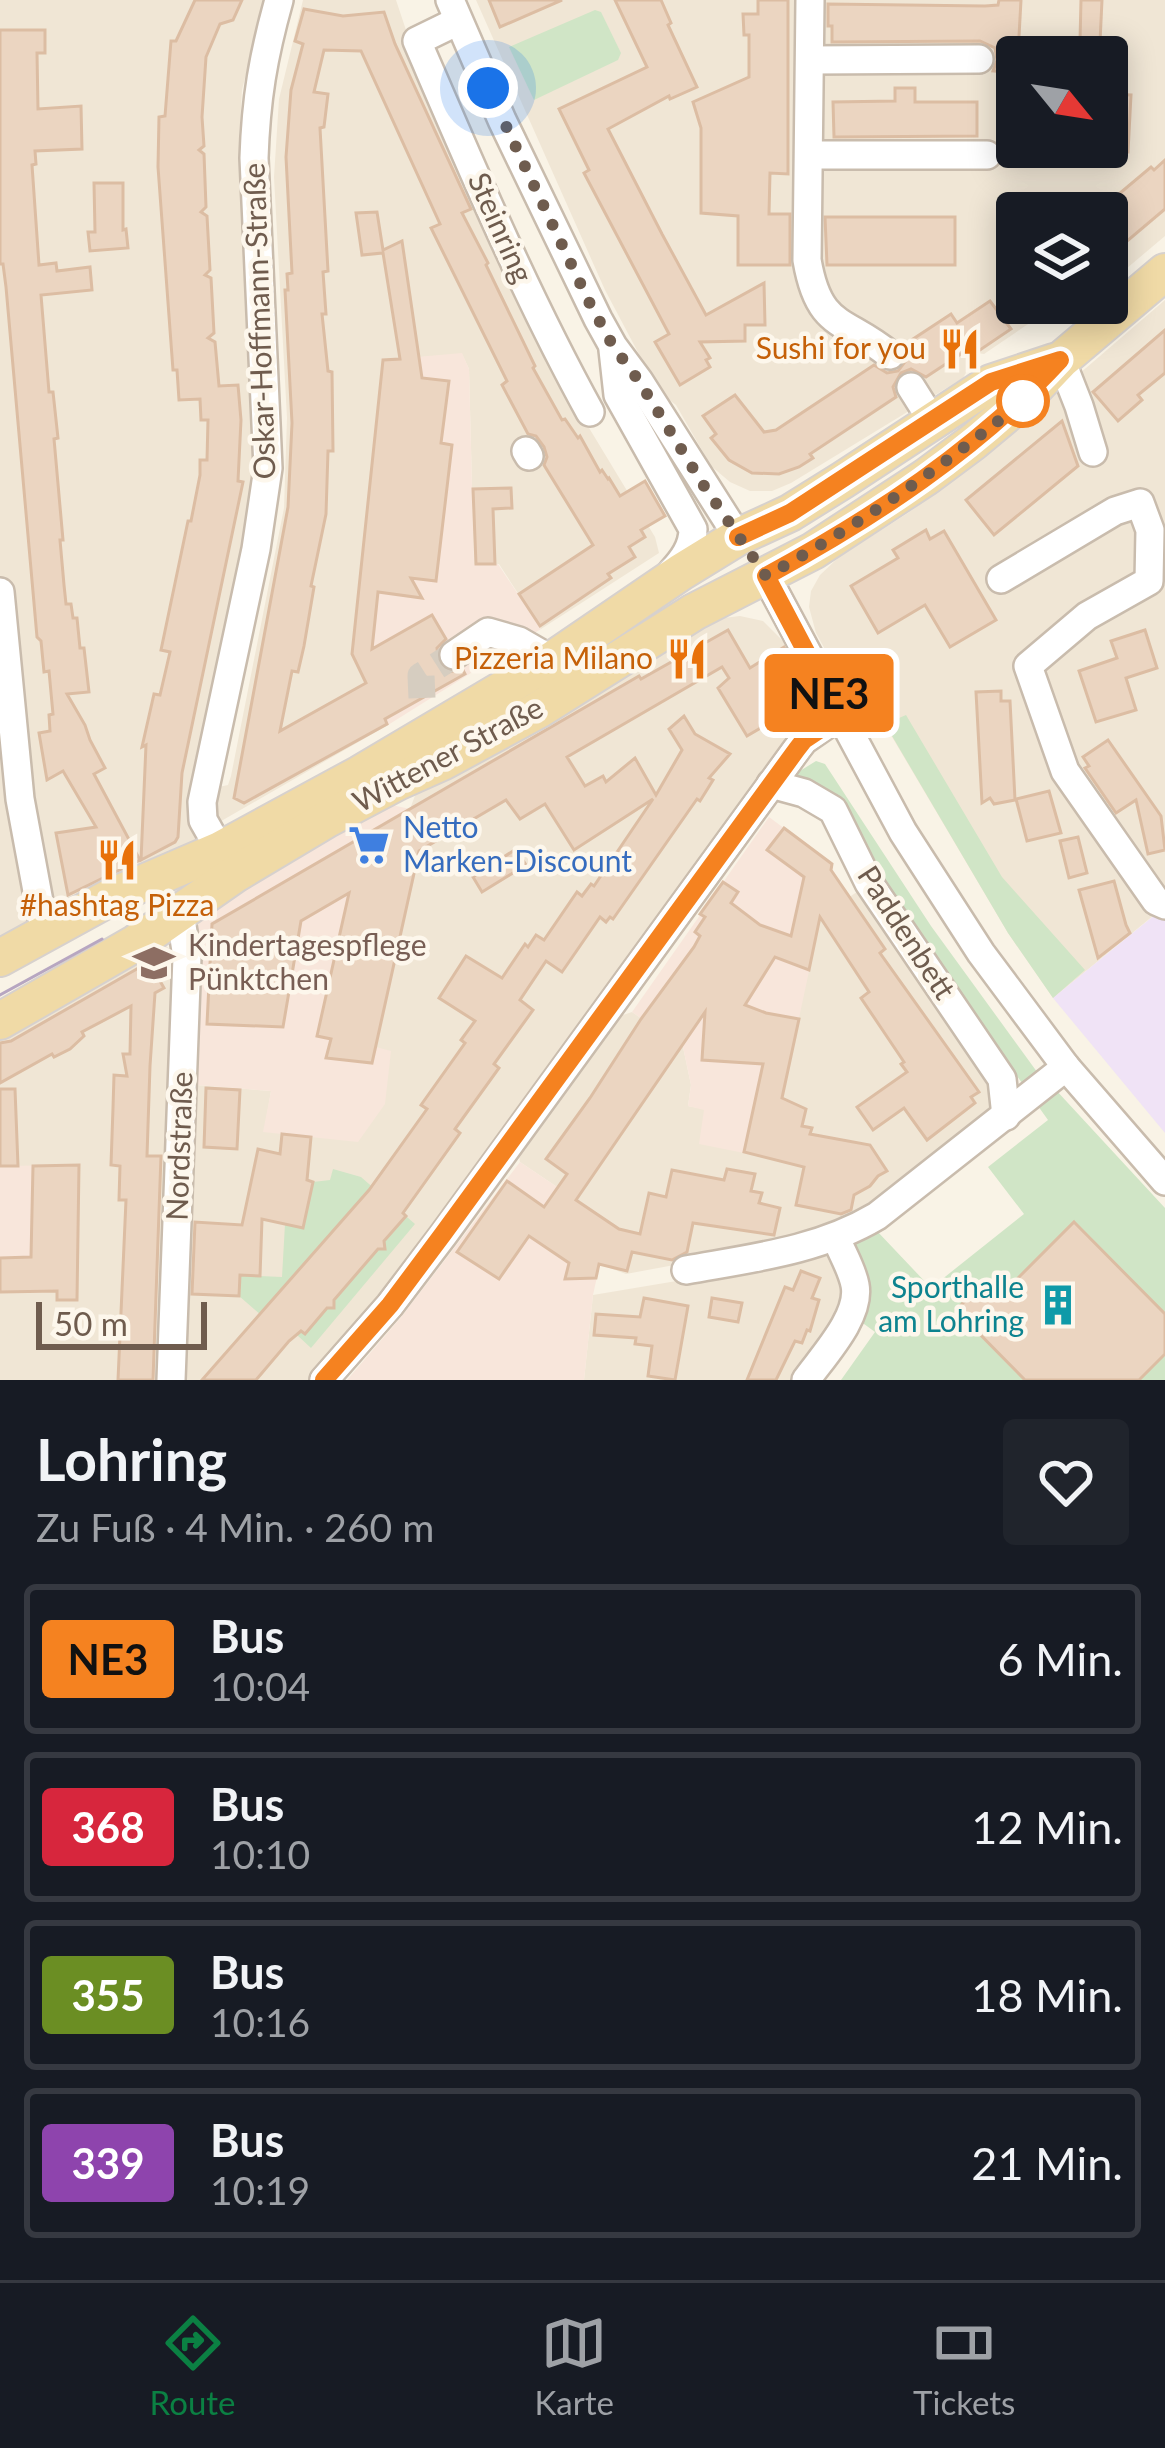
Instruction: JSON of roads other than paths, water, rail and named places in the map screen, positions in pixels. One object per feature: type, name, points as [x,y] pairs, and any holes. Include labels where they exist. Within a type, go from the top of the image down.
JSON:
[{"type":"main road","name":"Wittener Straße","points":[[10,1021],[327,819],[467,762],[694,611],[766,576],[926,478],[1022,401],[1060,360],[1165,272]]},
{"type":"main road","name":"Wittener Straße","points":[[0,958],[113,896],[220,850],[361,774],[552,660],[738,537],[790,513],[991,382],[1060,360]]},
{"type":"main road","name":"Wittener Straße","points":[[856,523],[874,499],[934,447],[933,422]]},
{"type":"main road","points":[[738,537],[766,576]]},
{"type":"main road","points":[[113,896],[136,943]]},
{"type":"street","name":"Oskar-Hoffmann-Straße","points":[[220,850],[203,820],[202,802],[256,549],[268,468],[254,158],[263,59],[279,0]]},
{"type":"street","points":[[809,0],[807,260],[824,309],[890,355]]},
{"type":"street","name":"Steinring","points":[[590,412],[507,248],[416,41],[454,10],[502,120],[613,346],[738,537]]},
{"type":"street","points":[[810,59],[979,59]]},
{"type":"street","points":[[810,154],[987,155]]},
{"type":"street","name":"Steinring","points":[[613,346],[618,395],[693,529],[688,551],[652,591]]},
{"type":"street","points":[[1060,360],[1093,452]]},
{"type":"street","points":[[911,387],[933,422]]},
{"type":"street","points":[[1001,579],[1115,512],[1140,503],[1150,530],[1149,581],[1087,616],[1028,666],[1065,771],[1156,901],[1165,904]]},
{"type":"street","points":[[766,576],[902,832],[981,953],[1066,1067],[1165,1180]]},
{"type":"street","points":[[0,592],[10,800],[45,934]]},
{"type":"street","points":[[454,655],[488,632],[519,641],[552,660]]},
{"type":"street","points":[[324,1380],[390,1305],[804,740],[840,716]]},
{"type":"street","name":"Paddenbett","points":[[771,784],[804,793],[833,810],[868,883],[1002,1079],[1006,1116]]},
{"type":"street","name":"Nordstraße","points":[[171,1380],[187,957],[180,913]]},
{"type":"street","points":[[686,1270],[836,1238],[877,1216],[1066,1067]]},
{"type":"street","points":[[806,1380],[856,1303],[852,1275],[836,1238]]},
{"type":"tunnel","points":[[422,698],[421,676],[454,655]]},
{"type":"tram line","points":[[0,995],[102,939]]},
{"type":"place","name":"Sushi for you","points":[[960,349]]},
{"type":"place","name":"Pizzeria Milano","points":[[687,659]]},
{"type":"place","name":"Netto Marken-Discount","points":[[369,845]]},
{"type":"place","name":"#hashtag Pizza","points":[[117,860]]},
{"type":"place","name":"Kindertagespflege Pünktchen","points":[[154,963]]},
{"type":"place","name":"Sporthalle am Lohring","points":[[1058,1305]]}]
